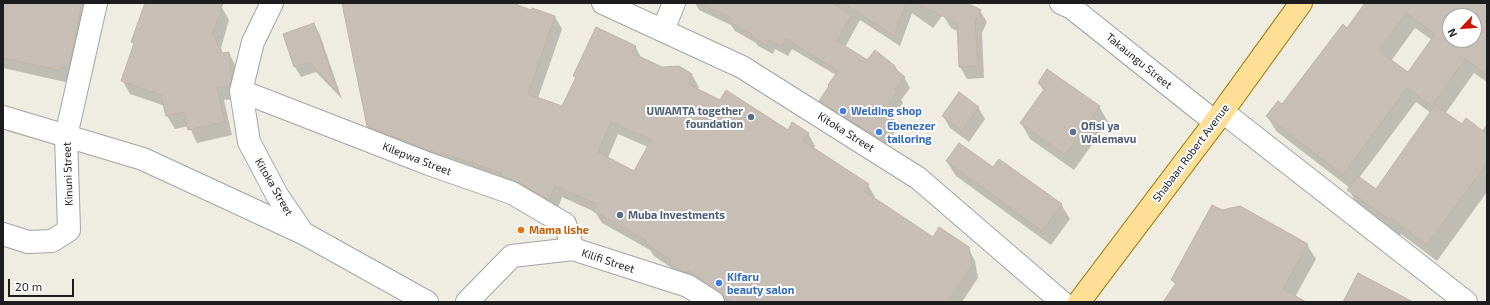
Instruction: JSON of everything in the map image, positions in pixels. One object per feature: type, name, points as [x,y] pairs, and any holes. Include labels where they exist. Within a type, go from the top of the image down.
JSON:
[{"type":"main road","name":"Shabaan Robert Avenue","points":[[1080,302],[1219,117],[1301,3]]},
{"type":"street","name":"Kinuni Street","points":[[3,234],[28,242],[52,241],[69,230],[66,136],[96,3]]},
{"type":"street","name":"Kitoka Street","points":[[272,3],[268,7],[253,42],[242,91],[249,142],[277,195],[303,234],[427,302]]},
{"type":"street","name":"Kitoka Street","points":[[603,3],[742,67],[918,178],[1062,302]]},
{"type":"street","points":[[662,30],[674,3]]},
{"type":"street","name":"Takaungu Street","points":[[1061,3],[1072,8],[1466,302]]},
{"type":"street","name":"Kilepwa Street","points":[[242,91],[429,164],[512,193],[565,224],[573,250]]},
{"type":"street","points":[[3,117],[143,159],[303,234]]},
{"type":"street","name":"Kilifi Street","points":[[467,302],[512,256],[573,250],[688,286],[713,302]]},
{"type":"building","points":[[3,3],[82,3],[70,63],[58,70],[3,58]]},
{"type":"building","points":[[145,3],[223,3],[213,34],[222,53],[229,52],[231,79],[229,86],[217,87],[225,122],[188,130],[184,112],[166,116],[161,95],[121,81],[134,43],[131,42]]},
{"type":"building","points":[[342,3],[513,3],[531,10],[532,8],[555,16],[528,94],[562,106],[576,77],[573,76],[596,27],[636,46],[632,53],[662,67],[679,66],[692,74],[688,84],[720,100],[726,90],[788,130],[792,122],[809,133],[803,141],[869,184],[864,191],[933,237],[939,227],[969,247],[972,265],[947,302],[732,302],[688,270],[686,272],[680,270],[669,263],[671,260],[645,243],[647,241],[593,211],[597,204],[555,186],[550,199],[518,182],[501,176],[502,173],[442,153],[441,155],[367,126]],"holes":[[[611,122],[651,140],[634,171],[598,152]]]},
{"type":"building","points":[[698,3],[832,3],[852,15],[837,41],[866,59],[868,59],[875,50],[895,66],[894,68],[905,77],[895,90],[897,92],[882,114],[893,116],[878,138],[819,101],[838,71],[786,39],[782,46],[769,40],[767,45],[751,36],[752,34],[728,21],[730,17]]},
{"type":"building","points":[[843,3],[906,3],[894,36]]},
{"type":"building","points":[[916,3],[967,3],[981,10],[975,21],[978,66],[959,67],[957,23]]},
{"type":"building","points":[[1365,3],[1487,3],[1487,75],[1465,59],[1432,106],[1407,88],[1343,175],[1266,116],[1278,101],[1282,104],[1343,24],[1347,28]],"holes":[[[1406,13],[1435,34],[1408,72],[1379,51]]]},
{"type":"building","points":[[314,23],[338,92],[309,62],[294,67],[283,34]]},
{"type":"building","points":[[1047,69],[1100,106],[1065,155],[1020,123],[1045,88],[1038,83]]},
{"type":"building","points":[[959,92],[979,107],[962,131],[942,116]]},
{"type":"building","points":[[1435,105],[1462,124],[1466,118],[1487,134],[1487,163],[1427,245],[1391,218],[1390,220],[1347,190],[1358,176],[1376,189]]},
{"type":"building","points":[[959,143],[993,167],[999,159],[1062,204],[1042,231],[946,161]]},
{"type":"building","points":[[1212,205],[1222,210],[1240,206],[1308,244],[1283,289],[1306,302],[1163,302],[1176,283],[1171,280]]},
{"type":"building","points":[[1358,273],[1413,302],[1343,302]]},
{"type":"place","name":"Welding shop","points":[[843,111]]},
{"type":"place","name":"UWAMTA together foundation","points":[[751,117]]},
{"type":"place","name":"Ebenezer tailoring","points":[[879,132]]},
{"type":"place","name":"Ofisi ya Walemavu","points":[[1073,132]]},
{"type":"place","name":"Muba Investments","points":[[620,215]]},
{"type":"place","name":"Mama lishe","points":[[521,230]]},
{"type":"place","name":"Kifaru beauty salon","points":[[719,283]]}]
